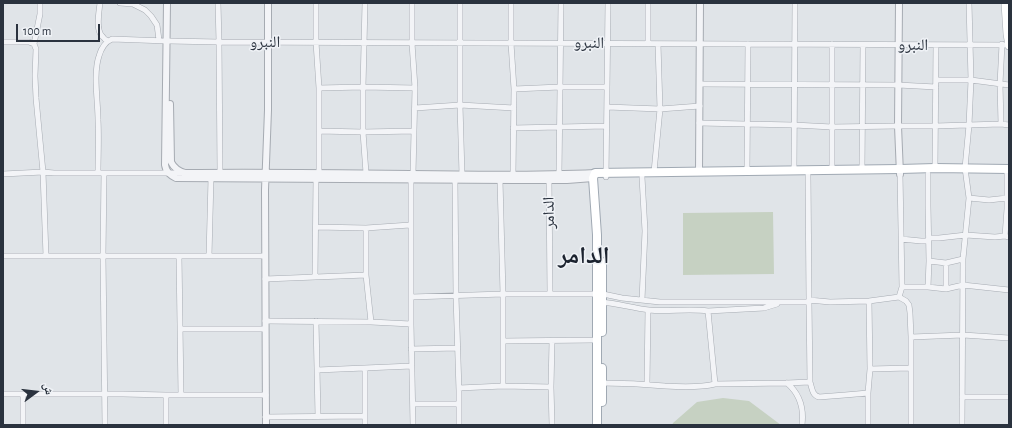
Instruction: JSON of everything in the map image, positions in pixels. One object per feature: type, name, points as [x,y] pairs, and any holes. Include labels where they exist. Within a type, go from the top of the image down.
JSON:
[{"type":"main road","points":[[1005,3],[1006,45]]},
{"type":"main road","points":[[600,175],[654,172],[862,169],[900,172]]},
{"type":"main road","points":[[600,175],[642,177],[808,176],[931,171],[1008,171]]},
{"type":"main road","points":[[600,175],[597,235],[602,425]]},
{"type":"main road","points":[[597,425],[597,338],[599,298]]},
{"type":"street","points":[[40,3],[40,14],[34,44],[36,49],[36,98],[43,172],[46,256]]},
{"type":"street","points":[[98,173],[96,71],[102,48],[108,41],[102,37],[99,32],[98,24],[100,3]]},
{"type":"street","points":[[120,3],[133,4],[145,10],[157,25],[159,40]]},
{"type":"street","points":[[168,3],[170,158],[172,165],[185,173]]},
{"type":"street","points":[[218,3],[220,172]]},
{"type":"street","points":[[266,425],[265,256],[268,110],[268,3]]},
{"type":"street","points":[[315,277],[319,131],[316,3]]},
{"type":"street","points":[[365,3],[363,132],[366,174]]},
{"type":"street","points":[[412,3],[412,43],[415,88],[410,226],[413,425]]},
{"type":"street","points":[[460,3],[462,174]]},
{"type":"street","points":[[511,3],[511,43],[514,89],[513,175]]},
{"type":"street","points":[[559,174],[561,3]]},
{"type":"street","points":[[600,175],[607,107],[608,3]]},
{"type":"street","points":[[648,3],[648,44]]},
{"type":"street","points":[[699,171],[700,3]]},
{"type":"street","points":[[794,171],[795,3]]},
{"type":"street","points":[[899,3],[898,126],[902,287],[899,297]]},
{"type":"street","points":[[962,425],[963,259],[969,198],[966,171],[971,80],[969,3]]},
{"type":"street","name":"النبرو","points":[[108,41],[112,39],[219,42],[365,43],[1006,45]]},
{"type":"street","points":[[168,41],[165,169],[176,178],[266,175]]},
{"type":"street","points":[[3,42],[29,42],[34,44]]},
{"type":"street","points":[[654,172],[660,109],[658,44]]},
{"type":"street","points":[[748,44],[748,171]]},
{"type":"street","points":[[832,44],[832,170]]},
{"type":"street","points":[[862,169],[863,45]]},
{"type":"street","points":[[928,287],[928,206],[935,126],[936,45]]},
{"type":"street","points":[[1001,124],[1000,84],[1006,45]]},
{"type":"street","points":[[936,80],[971,80],[1009,85]]},
{"type":"street","points":[[700,84],[832,84],[936,87]]},
{"type":"street","points":[[514,89],[606,87]]},
{"type":"street","points":[[319,88],[415,88]]},
{"type":"street","points":[[415,108],[460,105],[514,108]]},
{"type":"street","points":[[607,107],[660,109],[700,106]]},
{"type":"street","points":[[699,123],[832,127],[1009,125]]},
{"type":"street","points":[[513,128],[606,126]]},
{"type":"street","points":[[319,131],[414,131]]},
{"type":"street","points":[[901,239],[927,241],[929,238],[966,235],[1007,237],[1008,171]]},
{"type":"street","points":[[3,174],[43,172],[220,172],[266,175],[412,177],[462,174],[600,175]]},
{"type":"street","points":[[104,173],[103,256],[105,425]]},
{"type":"street","points":[[317,176],[366,174],[455,180],[549,180],[600,175]]},
{"type":"street","points":[[808,176],[810,382],[814,394],[817,396],[868,393]]},
{"type":"street","points":[[642,177],[645,231],[642,300]]},
{"type":"street","points":[[209,256],[211,178]]},
{"type":"street","points":[[455,180],[456,296],[459,388],[458,425]]},
{"type":"street","points":[[500,180],[503,294],[503,386]]},
{"type":"street","name":"الدامر","points":[[549,180],[550,294]]},
{"type":"street","points":[[969,198],[989,200],[1008,198]]},
{"type":"street","points":[[316,227],[366,228],[410,226]]},
{"type":"street","points":[[366,228],[366,275],[371,322]]},
{"type":"street","points":[[3,256],[265,256]]},
{"type":"street","points":[[179,256],[181,395]]},
{"type":"street","points":[[929,261],[946,263],[963,259]]},
{"type":"street","points":[[946,263],[946,289]]},
{"type":"street","points":[[265,279],[366,275]]},
{"type":"street","points":[[902,287],[946,289],[963,285],[1009,290]]},
{"type":"street","points":[[411,297],[550,294],[675,303],[869,301],[899,297],[906,301],[909,305],[910,313],[910,425]]},
{"type":"street","points":[[599,298],[648,310],[708,311],[764,308],[786,302]]},
{"type":"street","points":[[868,425],[870,369],[869,301]]},
{"type":"street","points":[[647,384],[648,310]]},
{"type":"street","points":[[708,311],[715,384]]},
{"type":"street","points":[[265,321],[411,324]]},
{"type":"street","points":[[316,321],[318,416]]},
{"type":"street","points":[[180,329],[266,329]]},
{"type":"street","points":[[911,337],[963,335],[1009,338]]},
{"type":"street","points":[[503,341],[594,340],[597,338]]},
{"type":"street","points":[[552,341],[552,425]]},
{"type":"street","points":[[412,349],[458,348]]},
{"type":"street","points":[[317,370],[412,366]]},
{"type":"street","points":[[365,368],[365,425]]},
{"type":"street","points":[[870,369],[910,368]]},
{"type":"street","points":[[602,383],[691,387],[715,384],[787,384],[810,382]]},
{"type":"street","points":[[787,384],[794,389],[799,399],[802,425]]},
{"type":"street","points":[[459,388],[503,386],[551,387]]},
{"type":"street","points":[[3,394],[266,395]]},
{"type":"street","points":[[23,394],[23,425]]},
{"type":"street","points":[[166,395],[166,425]]},
{"type":"street","points":[[962,397],[1009,397]]},
{"type":"street","points":[[413,404],[459,404]]},
{"type":"street","points":[[266,417],[366,416]]},
{"type":"green space","points":[[773,212],[774,274],[683,275],[683,213]]},
{"type":"green space","points":[[723,398],[749,401],[781,425],[672,425],[697,402]]},
{"type":"district","name":"الدامر","points":[[584,256]]}]
